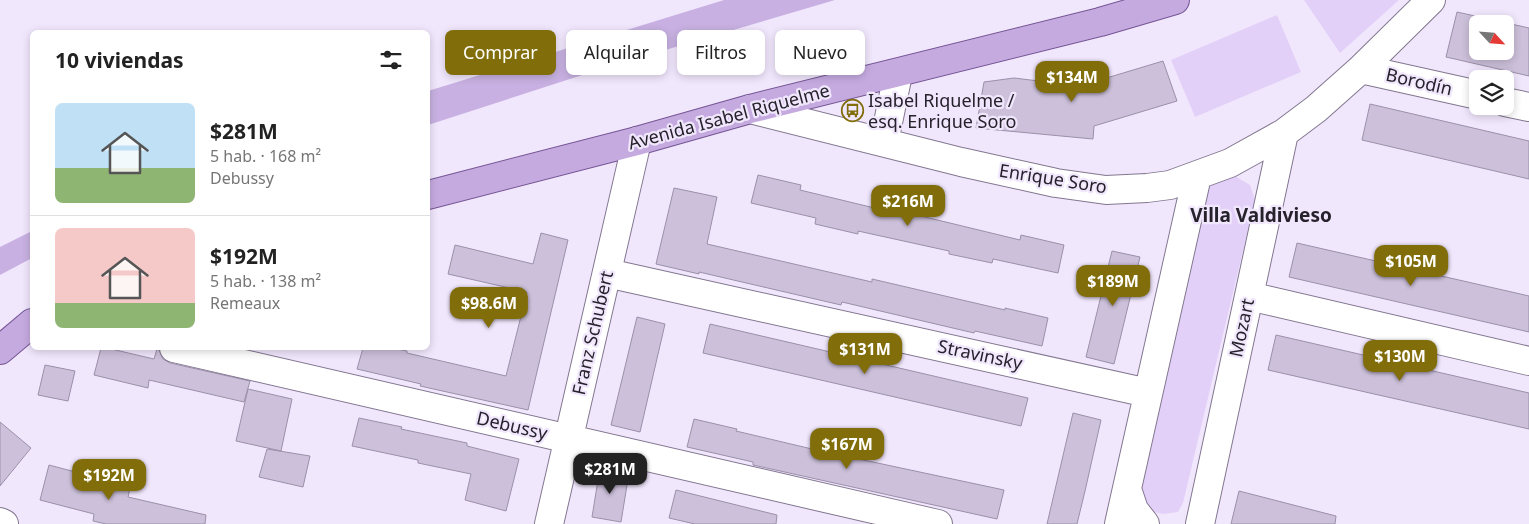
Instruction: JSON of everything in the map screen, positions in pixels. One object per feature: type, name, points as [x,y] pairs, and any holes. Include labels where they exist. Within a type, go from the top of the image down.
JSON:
[{"type":"main road","name":"Avenida Isabel Riquelme","points":[[430,194],[637,142],[750,109],[898,74],[1100,22],[1175,0]]},
{"type":"main road","points":[[0,350],[30,325]]},
{"type":"street","name":"Enrique Soro","points":[[750,109],[961,162],[1056,183],[1106,190],[1170,185],[1244,156],[1284,133],[1316,109],[1361,69],[1432,0]]},
{"type":"street","name":"Borodín","points":[[1361,69],[1469,93]]},
{"type":"street","points":[[884,142],[898,74]]},
{"type":"street","points":[[1514,104],[1529,107]]},
{"type":"street","name":"Mozart","points":[[1200,524],[1284,133]]},
{"type":"street","name":"Franz Schubert","points":[[549,524],[637,142]]},
{"type":"street","points":[[1119,524],[1197,176]]},
{"type":"street","name":"Stravinsky","points":[[607,273],[1148,393]]},
{"type":"street","points":[[1249,296],[1529,361]]},
{"type":"street","name":"Debussy","points":[[183,350],[938,524]]},
{"type":"street","points":[[1127,489],[1134,510],[1146,524]]},
{"type":"street","points":[[0,522],[4,524]]},
{"type":"shaded area","points":[[724,0],[835,0],[733,30],[677,30],[677,47],[667,49],[667,30],[626,30]]},
{"type":"shaded area","points":[[1304,0],[1399,0],[1340,53]]},
{"type":"shaded area","points":[[1277,15],[1301,72],[1195,117],[1171,60]]},
{"type":"shaded area","points":[[566,49],[566,75],[582,75],[430,124],[430,90],[480,75],[556,75],[556,52]]},
{"type":"shaded area","points":[[1233,175],[1250,185],[1255,200],[1183,503],[1178,512],[1163,514],[1145,510],[1136,492],[1206,188]]},
{"type":"shaded area","points":[[30,232],[30,259],[0,275],[0,247]]},
{"type":"building","points":[[1457,12],[1470,15],[1469,60],[1514,60],[1514,25],[1529,28],[1529,76],[1514,73],[1514,70],[1503,70],[1446,57]]},
{"type":"building","points":[[1163,61],[1177,101],[1094,126],[1093,139],[976,128],[984,82],[1014,78],[1080,86]]},
{"type":"building","points":[[1370,104],[1529,141],[1529,179],[1362,140]]},
{"type":"building","points":[[758,175],[801,185],[800,190],[887,211],[888,208],[1020,240],[1021,235],[1064,245],[1058,273],[993,259],[992,263],[949,254],[949,251],[858,231],[858,234],[815,224],[816,218],[751,203]]},
{"type":"building","points":[[674,188],[717,197],[707,244],[872,282],[872,279],[1048,318],[1042,346],[975,331],[974,333],[842,302],[841,305],[656,264]]},
{"type":"building","points":[[541,233],[568,240],[528,410],[420,386],[421,384],[357,369],[362,350],[402,350],[407,351],[407,353],[506,376],[527,292],[448,274],[455,245],[533,264]]},
{"type":"building","points":[[1297,243],[1529,296],[1529,332],[1289,277]]},
{"type":"building","points":[[1112,251],[1140,257],[1114,364],[1086,357]]},
{"type":"building","points":[[637,317],[665,324],[640,432],[611,425]]},
{"type":"building","points":[[710,324],[1028,398],[1021,426],[703,353]]},
{"type":"building","points":[[1276,335],[1529,393],[1529,429],[1268,370]]},
{"type":"building","points":[[100,350],[116,350],[154,359],[157,350],[159,350],[163,359],[170,363],[250,381],[244,402],[149,380],[148,388],[94,375]]},
{"type":"building","points":[[45,365],[75,371],[68,401],[38,395]]},
{"type":"building","points":[[248,389],[292,399],[281,451],[236,441]]},
{"type":"building","points":[[1073,413],[1101,420],[1085,491],[1077,524],[1047,524]]},
{"type":"building","points":[[359,418],[467,443],[467,446],[519,459],[506,511],[465,500],[471,474],[352,446]]},
{"type":"building","points":[[694,419],[812,449],[1004,490],[997,519],[753,465],[753,462],[687,447]]},
{"type":"building","points":[[0,422],[31,448],[0,486]]},
{"type":"building","points":[[267,449],[310,456],[303,487],[259,477]]},
{"type":"building","points":[[49,465],[102,479],[131,484],[128,497],[206,515],[205,524],[106,524],[93,521],[94,514],[40,500]]},
{"type":"building","points":[[600,468],[629,473],[621,522],[592,517]]},
{"type":"building","points":[[676,490],[777,515],[776,524],[695,524],[669,518]]},
{"type":"building","points":[[1239,491],[1336,516],[1335,524],[1231,524]]},
{"type":"place","name":"Isabel Riquelme / esq. Enrique Soro","points":[[852,111]]},
{"type":"district","name":"Villa Valdivieso","points":[[1261,215]]}]
